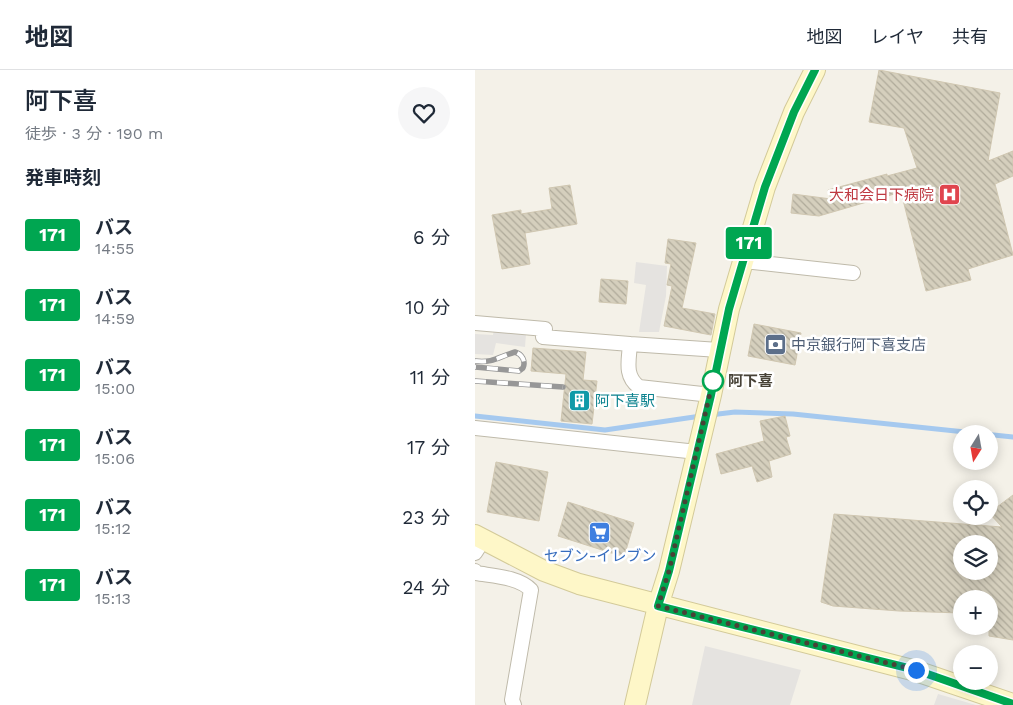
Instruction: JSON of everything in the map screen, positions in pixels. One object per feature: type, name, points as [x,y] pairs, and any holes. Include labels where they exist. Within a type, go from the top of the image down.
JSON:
[{"type":"street","points":[[635,705],[658,606],[669,571],[729,309],[765,187],[794,112],[815,70]]},
{"type":"street","points":[[744,261],[853,273]]},
{"type":"street","points":[[475,323],[545,329],[543,337],[719,350]]},
{"type":"street","points":[[630,344],[628,370],[632,382],[639,387],[706,411]]},
{"type":"street","points":[[475,428],[697,452]]},
{"type":"street","points":[[478,543],[579,584],[658,606],[916,670],[1013,704]]},
{"type":"street","points":[[475,571],[511,580],[527,586],[531,590],[512,700],[514,705]]},
{"type":"shaded area","points":[[636,262],[667,266],[666,296],[659,332],[639,332],[646,285],[634,283]]},
{"type":"shaded area","points":[[494,329],[526,334],[525,347],[496,343],[493,355],[475,354],[475,334],[493,335]]},
{"type":"shaded area","points":[[705,646],[801,670],[790,705],[692,705]]},
{"type":"shaded area","points":[[938,694],[976,705],[934,705]]},
{"type":"building","name":"大和会日下病院","points":[[879,70],[1000,93],[988,161],[1013,151],[1013,176],[995,184],[1013,255],[968,269],[971,280],[926,291],[901,192],[819,216],[791,213],[793,194],[831,199],[828,190],[917,168],[904,128],[869,122]]},
{"type":"building","points":[[570,185],[577,224],[525,233],[530,264],[502,269],[492,215],[521,210],[521,214],[552,209],[549,188]]},
{"type":"building","points":[[668,239],[696,243],[682,308],[715,314],[711,335],[664,326],[672,286],[667,285],[671,264],[665,263]]},
{"type":"building","points":[[601,279],[628,281],[626,304],[599,302]]},
{"type":"building","name":"中京銀行阿下喜支店","points":[[754,324],[801,333],[795,365],[748,356]]},
{"type":"building","points":[[533,348],[586,352],[583,380],[597,381],[592,424],[561,421],[566,374],[531,371]]},
{"type":"building","points":[[785,416],[790,436],[786,437],[791,454],[769,461],[772,477],[757,482],[752,466],[721,474],[716,454],[764,441],[760,421]]},
{"type":"building","points":[[496,462],[548,472],[539,521],[487,512]]},
{"type":"building","points":[[1013,495],[1013,640],[989,636],[998,635],[998,590],[953,590],[953,613],[833,606],[821,602],[834,514],[953,523],[953,525],[1002,527],[998,523],[998,506]]},
{"type":"building","points":[[568,502],[634,523],[624,557],[558,536]]},
{"type":"waterway","points":[[710,415],[735,412],[793,414],[1013,437]]},
{"type":"waterway","points":[[475,416],[605,430],[701,416]]},
{"type":"railway","points":[[475,361],[492,360],[515,352],[524,360],[523,368],[519,371],[475,367]]},
{"type":"railway","points":[[475,381],[563,387]]},
{"type":"bus line","name":"171","points":[[815,70],[794,112],[765,187],[729,309],[711,395],[669,571],[658,606],[916,670],[1013,704]]},
{"type":"place","name":"大和会日下病院","points":[[950,195]]},
{"type":"place","name":"中京銀行阿下喜支店","points":[[775,345]]},
{"type":"place","name":"阿下喜","points":[[713,381]]},
{"type":"place","name":"阿下喜駅","points":[[579,401]]},
{"type":"place","name":"セブン-イレブン","points":[[600,533]]},
{"type":"route","points":[[713,381],[669,571],[658,606],[916,670]]}]
